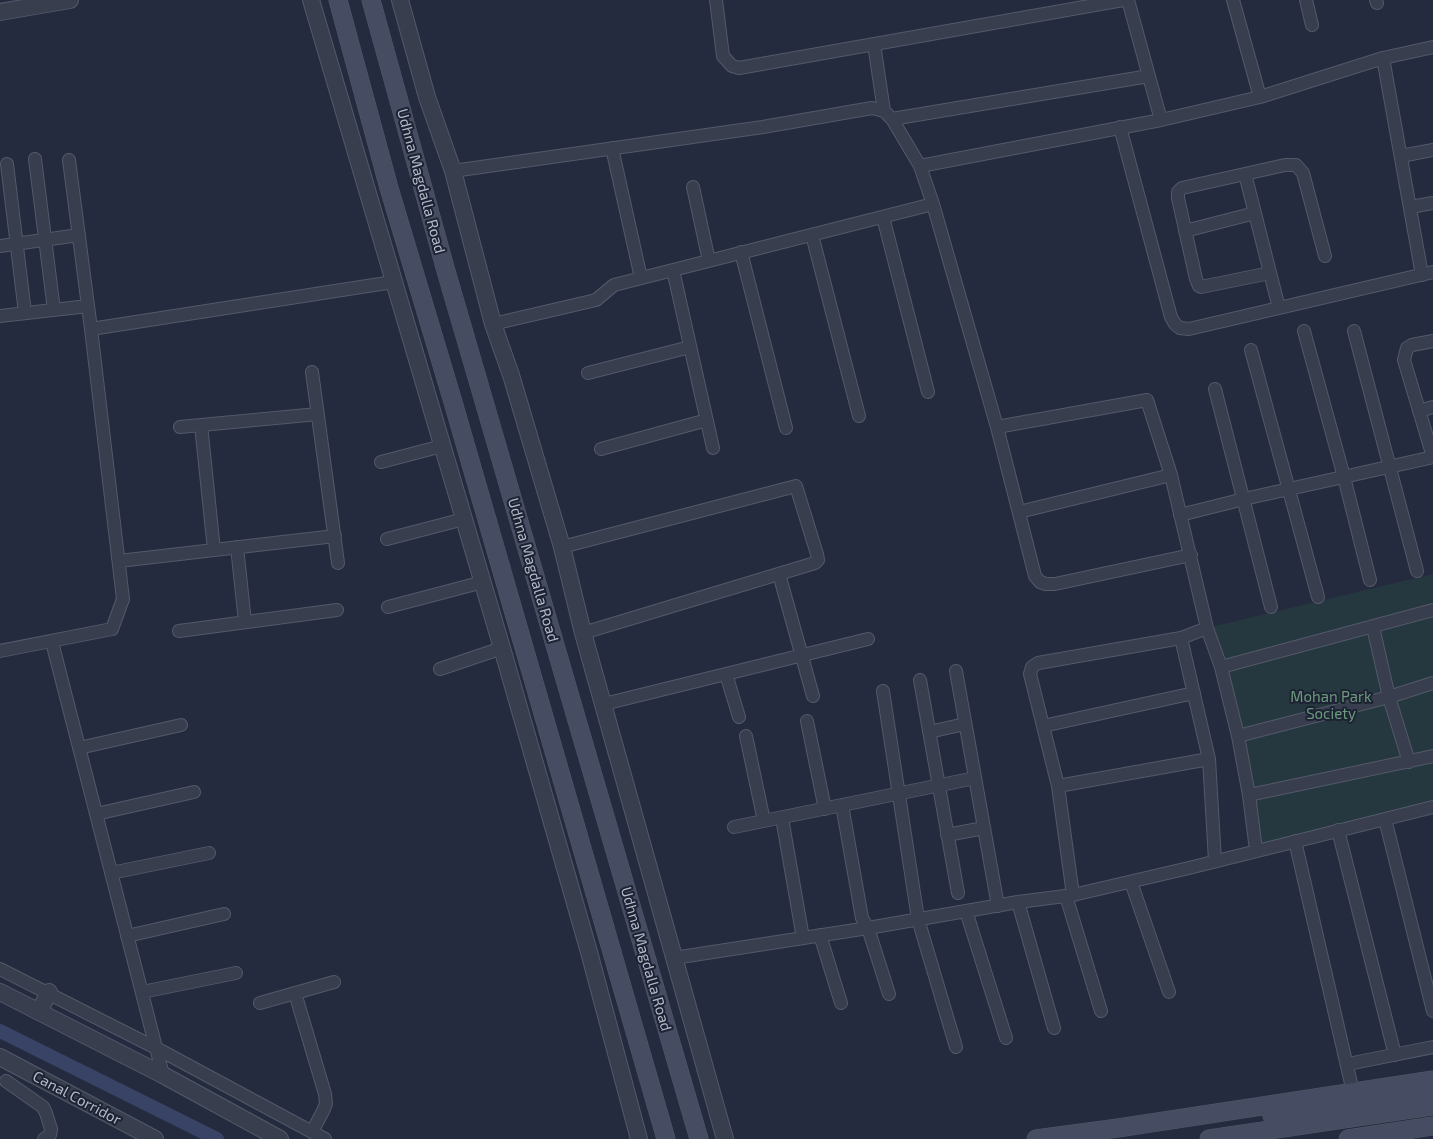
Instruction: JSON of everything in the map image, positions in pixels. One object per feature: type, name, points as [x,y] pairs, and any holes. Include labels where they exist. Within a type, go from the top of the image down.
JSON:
[{"type":"main road","name":"Udhna Magdalla Road","points":[[338,0],[389,188],[453,402],[666,1139]]},
{"type":"main road","name":"Udhna Magdalla Road","points":[[371,0],[480,389],[699,1139]]},
{"type":"main road","points":[[1036,1139],[1433,1080]]},
{"type":"main road","points":[[1098,1139],[1248,1120],[1433,1092]]},
{"type":"main road","points":[[1210,1139],[1433,1106]]},
{"type":"main road","points":[[1348,1139],[1433,1126]]},
{"type":"street","points":[[0,12],[70,0]]},
{"type":"street","points":[[311,0],[483,582],[589,952],[639,1139]]},
{"type":"street","points":[[400,0],[427,97],[453,171],[493,324],[511,375],[562,547],[725,1139]]},
{"type":"street","points":[[716,0],[723,56],[732,66],[738,68],[1124,0]]},
{"type":"street","points":[[1128,0],[1161,120]]},
{"type":"street","points":[[1233,0],[1260,97]]},
{"type":"street","points":[[1306,0],[1312,25]]},
{"type":"street","points":[[874,44],[888,115],[920,166],[933,204],[997,427],[1035,576],[1040,582],[1055,584],[1191,555]]},
{"type":"street","points":[[920,166],[1161,120],[1260,97],[1383,58],[1433,47]]},
{"type":"street","points":[[1120,127],[1171,318],[1174,324],[1180,328],[1189,329],[1428,274],[1411,207],[1383,58]]},
{"type":"street","points":[[453,171],[763,127],[872,108],[888,115],[1149,76]]},
{"type":"street","points":[[612,148],[641,278]]},
{"type":"street","points":[[1401,156],[1433,150]]},
{"type":"street","points":[[35,159],[54,310]]},
{"type":"street","points":[[0,651],[112,629],[123,599],[69,160]]},
{"type":"street","points":[[7,164],[25,313]]},
{"type":"street","points":[[1270,272],[1199,286],[1185,231],[1178,192],[1182,188],[1285,165],[1296,165],[1303,173],[1325,256]]},
{"type":"street","points":[[1245,174],[1279,308]]},
{"type":"street","points":[[693,187],[709,261]]},
{"type":"street","points":[[1411,207],[1433,203]]},
{"type":"street","points":[[493,324],[596,300],[614,284],[933,204]]},
{"type":"street","points":[[1185,231],[1255,213]]},
{"type":"street","points":[[883,216],[928,392]]},
{"type":"street","points":[[0,246],[79,235]]},
{"type":"street","points":[[812,235],[859,416]]},
{"type":"street","points":[[741,252],[786,428]]},
{"type":"street","points":[[672,270],[713,448]]},
{"type":"street","points":[[91,329],[393,282]]},
{"type":"street","points":[[0,313],[25,313],[88,306]]},
{"type":"street","points":[[1304,331],[1370,580]]},
{"type":"street","points":[[1354,331],[1417,571]]},
{"type":"street","points":[[1180,516],[1244,499],[1433,457],[1404,360],[1407,348],[1412,345],[1433,341]]},
{"type":"street","points":[[588,372],[690,347]]},
{"type":"street","points":[[1251,350],[1318,597]]},
{"type":"street","points":[[312,372],[338,563]]},
{"type":"street","points":[[1215,389],[1271,607]]},
{"type":"street","points":[[997,427],[1147,400],[1171,475],[1207,628],[1221,667],[1238,736],[1249,796],[1256,850]]},
{"type":"street","points":[[1419,410],[1433,407]]},
{"type":"street","points":[[180,427],[318,414]]},
{"type":"street","points":[[601,449],[707,420]]},
{"type":"street","points":[[201,425],[214,550]]},
{"type":"street","points":[[381,462],[442,446]]},
{"type":"street","points":[[1019,512],[1171,475]]},
{"type":"street","points":[[562,547],[796,486],[818,560],[779,574],[584,632]]},
{"type":"street","points":[[388,539],[464,519]]},
{"type":"street","points":[[119,561],[335,536]]},
{"type":"street","points":[[237,547],[245,622]]},
{"type":"street","points":[[779,574],[813,696]]},
{"type":"street","points":[[388,607],[483,582]]},
{"type":"street","points":[[179,631],[337,610]]},
{"type":"street","points":[[1221,667],[1433,610]]},
{"type":"street","points":[[1373,627],[1389,697],[1409,762]]},
{"type":"street","points":[[1101,1011],[1070,895],[1058,786],[1030,670],[1034,664],[1180,638],[1207,628]]},
{"type":"street","points":[[1180,638],[1209,759],[1214,861]]},
{"type":"street","points":[[604,704],[868,639]]},
{"type":"street","points":[[52,642],[163,1075]]},
{"type":"street","points":[[440,668],[502,648]]},
{"type":"street","points":[[956,671],[998,906]]},
{"type":"street","points":[[726,674],[739,717]]},
{"type":"street","points":[[920,680],[958,893]]},
{"type":"street","points":[[1238,736],[1389,697],[1433,683]]},
{"type":"street","points":[[883,691],[918,919],[956,1047]]},
{"type":"street","points":[[1043,726],[1194,694]]},
{"type":"street","points":[[807,721],[825,809]]},
{"type":"street","points":[[929,732],[965,724]]},
{"type":"street","points":[[79,748],[181,725]]},
{"type":"street","points":[[746,736],[764,821]]},
{"type":"street","points":[[1249,796],[1433,756]]},
{"type":"street","points":[[1058,786],[1209,759]]},
{"type":"street","points":[[734,827],[975,778]]},
{"type":"street","points":[[96,814],[194,792]]},
{"type":"street","points":[[842,805],[862,918],[868,928],[889,994]]},
{"type":"street","points":[[674,958],[1070,895],[1131,882],[1433,807]]},
{"type":"street","points":[[782,818],[803,938]]},
{"type":"street","points":[[1385,819],[1433,1011]]},
{"type":"street","points":[[947,835],[984,828]]},
{"type":"street","points":[[1338,830],[1395,1055]]},
{"type":"street","points":[[1295,841],[1354,1092]]},
{"type":"street","points":[[111,873],[209,853]]},
{"type":"street","points":[[1131,882],[1169,992]]},
{"type":"street","points":[[1018,902],[1054,1028]]},
{"type":"street","points":[[966,911],[1006,1038]]},
{"type":"street","points":[[127,936],[224,914]]},
{"type":"street","points":[[820,935],[841,1003]]},
{"type":"street","points":[[0,969],[49,992],[325,1139]]},
{"type":"street","points":[[142,992],[236,974]]},
{"type":"street","points":[[260,1003],[334,982]]},
{"type":"street","points":[[0,992],[163,1075],[280,1139]]},
{"type":"street","points":[[39,1012],[49,992]]},
{"type":"street","points":[[295,993],[325,1094],[326,1104],[324,1111],[312,1132]]},
{"type":"street","points":[[1348,1064],[1433,1047]]},
{"type":"street","name":"Canal Corridor","points":[[0,1057],[155,1139]]},
{"type":"street","points":[[3,1082],[31,1073]]},
{"type":"street","points":[[3,1082],[43,1107],[51,1130],[50,1135],[44,1139]]},
{"type":"green space","name":"Mohan Park Society","points":[[1433,574],[1433,808],[1259,849],[1207,628]]},
{"type":"waterway","points":[[0,1031],[217,1139]]}]
